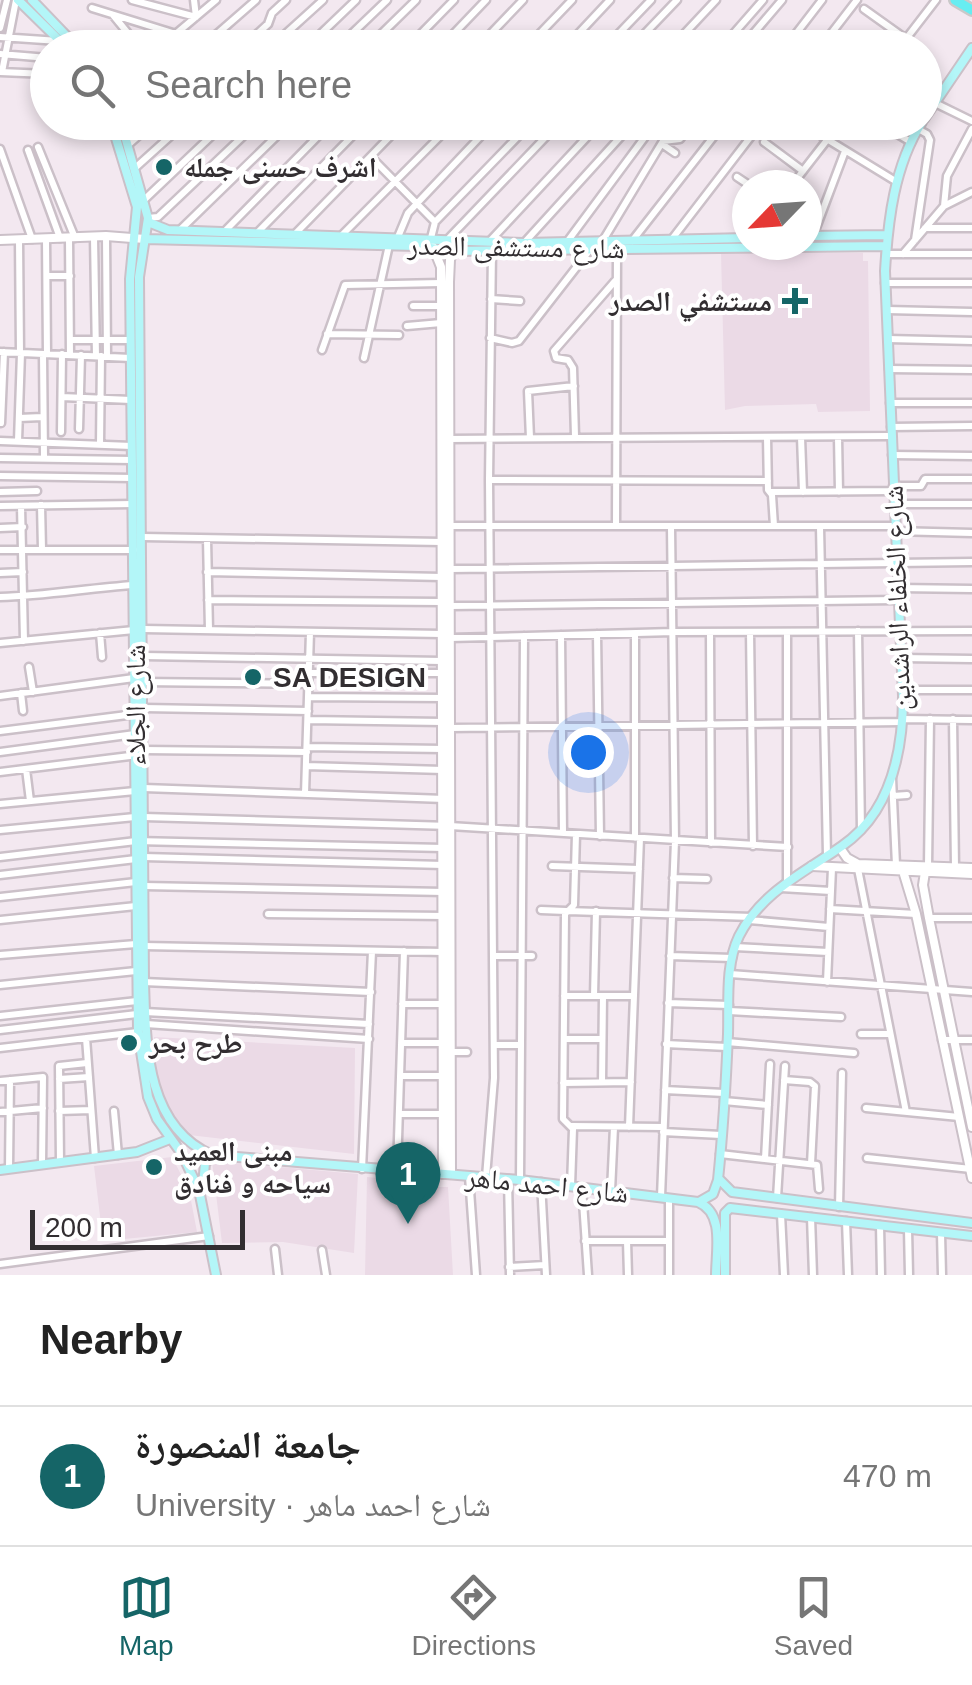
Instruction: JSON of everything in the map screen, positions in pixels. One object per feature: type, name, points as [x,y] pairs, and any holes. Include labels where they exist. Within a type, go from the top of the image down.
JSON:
[{"type":"main road","points":[[17,0],[51,30]]},
{"type":"main road","points":[[32,0],[54,30]]},
{"type":"main road","points":[[955,0],[972,10]]},
{"type":"main road","name":"شارع الخلفاء الراشدين","points":[[942,93],[972,48]]},
{"type":"main road","name":"شارع الجلاء","points":[[121,140],[135,168],[148,220],[130,278],[133,504],[143,537],[135,714],[135,734],[141,753]]},
{"type":"main road","name":"شارع الجلاء","points":[[125,140],[140,239],[134,585],[144,656],[138,681],[144,708],[137,1001],[146,1024],[152,1096],[172,1123],[198,1147]]},
{"type":"main road","name":"شارع الخلفاء الراشدين","points":[[698,1202],[715,1191],[719,1176],[730,974],[735,947],[750,919],[783,885],[809,866],[842,851],[882,802],[892,777],[903,690],[884,282],[897,182],[912,142]]},
{"type":"main road","name":"شارع مستشفى الصدر","points":[[148,220],[161,229],[180,231],[389,245],[457,238],[491,246],[589,251],[886,250]]},
{"type":"main road","name":"شارع مستشفى الصدر","points":[[140,239],[295,234],[398,237],[436,250],[458,251],[524,243],[732,238]]},
{"type":"main road","points":[[822,236],[888,235]]},
{"type":"main road","points":[[457,238],[458,251]]},
{"type":"main road","name":"شارع الجلاء","points":[[140,884],[136,906],[144,982],[138,1032],[152,1096],[170,1139],[199,1190],[216,1275]]},
{"type":"main road","points":[[5,1169],[146,1150],[170,1139]]},
{"type":"main road","name":"شارع احمد ماهر","points":[[198,1147],[216,1155],[541,1182],[698,1202],[714,1214],[716,1275]]},
{"type":"main road","points":[[199,1190],[204,1185],[205,1162],[216,1155]]},
{"type":"main road","points":[[719,1176],[722,1185],[732,1192],[972,1223]]},
{"type":"main road","points":[[725,1275],[725,1214],[731,1208],[972,1236]]},
{"type":"street","points":[[0,28],[7,0]]},
{"type":"street","points":[[17,0],[4,37],[1,72],[30,73]]},
{"type":"street","points":[[132,0],[196,17]]},
{"type":"street","points":[[194,0],[196,17]]},
{"type":"street","points":[[181,30],[216,0]]},
{"type":"street","points":[[221,30],[256,0]]},
{"type":"street","points":[[262,30],[286,0]]},
{"type":"street","points":[[290,30],[324,0]]},
{"type":"street","points":[[325,30],[356,0]]},
{"type":"street","points":[[356,30],[387,0]]},
{"type":"street","points":[[386,30],[416,0]]},
{"type":"street","points":[[425,30],[454,0]]},
{"type":"street","points":[[457,30],[486,0]]},
{"type":"street","points":[[494,30],[523,0]]},
{"type":"street","points":[[543,30],[572,0]]},
{"type":"street","points":[[582,30],[610,0]]},
{"type":"street","points":[[621,30],[650,0]]},
{"type":"street","points":[[649,30],[677,0]]},
{"type":"street","points":[[688,30],[716,0]]},
{"type":"street","points":[[737,30],[763,0]]},
{"type":"street","points":[[756,30],[782,0]]},
{"type":"street","points":[[799,30],[822,0]]},
{"type":"street","points":[[834,30],[857,0]]},
{"type":"street","points":[[912,30],[936,0]]},
{"type":"street","points":[[92,8],[163,30]]},
{"type":"street","points":[[864,9],[894,30]]},
{"type":"street","points":[[112,14],[125,30]]},
{"type":"street","points":[[4,37],[30,38]]},
{"type":"street","points":[[3,55],[30,57]]},
{"type":"street","points":[[942,106],[972,121]]},
{"type":"street","points":[[944,206],[947,176],[972,129]]},
{"type":"street","points":[[126,150],[136,140]]},
{"type":"street","points":[[135,168],[166,140]]},
{"type":"street","points":[[145,199],[207,140]]},
{"type":"street","points":[[148,220],[158,217],[239,140]]},
{"type":"street","points":[[180,231],[272,140]]},
{"type":"street","points":[[224,232],[314,140]]},
{"type":"street","points":[[258,237],[349,140]]},
{"type":"street","points":[[295,234],[387,140]]},
{"type":"street","points":[[342,235],[437,140]]},
{"type":"street","points":[[398,237],[408,214],[477,140]]},
{"type":"street","points":[[446,604],[442,577],[450,526],[450,440],[445,268],[432,238],[436,222],[515,140]]},
{"type":"street","points":[[457,238],[544,140]]},
{"type":"street","points":[[486,1177],[494,1045],[491,246],[585,140]]},
{"type":"street","points":[[524,243],[618,140]]},
{"type":"street","points":[[566,244],[643,140]]},
{"type":"street","points":[[602,242],[665,140]]},
{"type":"street","points":[[631,242],[711,140]]},
{"type":"street","points":[[671,240],[748,140]]},
{"type":"street","points":[[804,170],[827,140],[897,182]]},
{"type":"street","points":[[908,140],[912,142]]},
{"type":"street","points":[[915,240],[930,140]]},
{"type":"street","points":[[764,142],[802,170]]},
{"type":"street","points":[[662,144],[675,153]]},
{"type":"street","points":[[38,147],[68,238],[70,340],[61,432]]},
{"type":"street","points":[[0,149],[32,239]]},
{"type":"street","points":[[28,150],[68,238]]},
{"type":"street","points":[[822,207],[845,151]]},
{"type":"street","points":[[371,157],[436,222]]},
{"type":"street","points":[[903,254],[944,206],[972,192]]},
{"type":"street","points":[[925,228],[972,228]]},
{"type":"street","points":[[0,240],[106,236],[140,239]]},
{"type":"street","points":[[101,356],[107,340],[106,236]]},
{"type":"street","points":[[94,237],[96,340],[101,356],[100,444]]},
{"type":"street","points":[[44,458],[46,238]]},
{"type":"street","points":[[18,240],[18,420],[24,458]]},
{"type":"street","points":[[364,358],[389,245]]},
{"type":"street","points":[[616,526],[617,250]]},
{"type":"street","points":[[886,250],[903,254],[972,254]]},
{"type":"street","points":[[447,1174],[450,1052],[446,604],[450,569],[442,542],[440,283],[458,251]]},
{"type":"street","points":[[490,338],[519,341],[589,251]]},
{"type":"street","points":[[46,276],[70,276]]},
{"type":"street","points":[[575,436],[571,362],[556,358],[554,351],[616,280]]},
{"type":"street","points":[[884,282],[972,282]]},
{"type":"street","points":[[322,350],[347,285],[440,283]]},
{"type":"street","points":[[490,299],[520,300]]},
{"type":"street","points":[[414,306],[441,306]]},
{"type":"street","points":[[885,310],[972,312]]},
{"type":"street","points":[[407,326],[441,323]]},
{"type":"street","points":[[328,334],[398,335]]},
{"type":"street","points":[[886,339],[972,341]]},
{"type":"street","points":[[70,340],[131,340]]},
{"type":"street","points":[[43,418],[0,423],[2,352],[131,358]]},
{"type":"street","points":[[79,429],[81,355]]},
{"type":"street","points":[[888,370],[972,370]]},
{"type":"street","points":[[530,438],[528,391],[574,386]]},
{"type":"street","points":[[62,396],[131,400]]},
{"type":"street","points":[[889,403],[972,403]]},
{"type":"street","points":[[450,440],[801,437],[972,426]]},
{"type":"street","points":[[838,436],[840,492]]},
{"type":"street","points":[[767,437],[774,526]]},
{"type":"street","points":[[801,437],[804,492]]},
{"type":"street","points":[[0,441],[132,446]]},
{"type":"street","points":[[890,455],[972,456]]},
{"type":"street","points":[[132,460],[2,458],[2,476],[133,478]]},
{"type":"street","points":[[771,492],[892,489],[922,486],[925,479],[972,479]]},
{"type":"street","points":[[489,480],[768,481]]},
{"type":"street","points":[[0,492],[37,491]]},
{"type":"street","points":[[0,506],[133,504]]},
{"type":"street","points":[[892,504],[972,504]]},
{"type":"street","points":[[41,505],[42,549]]},
{"type":"street","points":[[22,506],[24,640]]},
{"type":"street","points":[[0,528],[23,526]]},
{"type":"street","points":[[450,526],[774,526],[972,533]]},
{"type":"street","points":[[669,1275],[663,1130],[675,841],[670,527]]},
{"type":"street","points":[[820,527],[828,856]]},
{"type":"street","points":[[143,537],[442,542]]},
{"type":"street","points":[[206,539],[209,630]]},
{"type":"street","points":[[0,550],[134,550]]},
{"type":"street","points":[[450,569],[972,562]]},
{"type":"street","points":[[0,573],[24,572]]},
{"type":"street","points":[[207,572],[442,577]]},
{"type":"street","points":[[0,597],[54,596],[80,588],[134,585]]},
{"type":"street","points":[[896,588],[972,589]]},
{"type":"street","points":[[208,600],[490,605],[897,600]]},
{"type":"street","points":[[0,643],[139,630],[491,637],[972,631]]},
{"type":"street","points":[[858,631],[861,830]]},
{"type":"street","points":[[305,794],[310,632]]},
{"type":"street","points":[[710,632],[711,843]]},
{"type":"street","points":[[750,632],[753,846]]},
{"type":"street","points":[[787,632],[788,847],[783,885],[830,891]]},
{"type":"street","points":[[100,634],[102,656]]},
{"type":"street","points":[[597,634],[600,836]]},
{"type":"street","points":[[629,1127],[639,869],[635,634]]},
{"type":"street","points":[[561,635],[563,833]]},
{"type":"street","points":[[446,636],[442,661],[446,799]]},
{"type":"street","points":[[520,1180],[524,636]]},
{"type":"street","points":[[144,656],[442,661]]},
{"type":"street","points":[[901,658],[972,659]]},
{"type":"street","points":[[29,666],[33,692]]},
{"type":"street","points":[[309,673],[442,673]]},
{"type":"street","points":[[0,696],[138,681],[309,684]]},
{"type":"street","points":[[903,690],[972,690]]},
{"type":"street","points":[[21,694],[23,711]]},
{"type":"street","points":[[308,698],[443,698]]},
{"type":"street","points":[[144,708],[492,727],[972,720]]},
{"type":"street","points":[[0,730],[135,714]]},
{"type":"street","points":[[930,719],[927,869],[923,885],[954,1040],[968,1085],[972,1127]]},
{"type":"street","points":[[953,720],[955,867]]},
{"type":"street","points":[[0,752],[135,734]]},
{"type":"street","points":[[0,772],[141,753],[443,749]]},
{"type":"street","points":[[306,766],[443,770]]},
{"type":"street","points":[[26,769],[30,801]]},
{"type":"street","points":[[868,1158],[971,1172],[916,914],[900,868],[892,777]]},
{"type":"street","points":[[0,804],[140,789],[446,799]]},
{"type":"street","points":[[893,796],[907,795]]},
{"type":"street","points":[[0,830],[140,817],[447,825],[788,847]]},
{"type":"street","points":[[447,825],[443,848],[447,952],[443,1114],[447,1174]]},
{"type":"street","points":[[566,911],[574,906],[576,834]]},
{"type":"street","points":[[0,857],[140,841],[443,848]]},
{"type":"street","points":[[827,982],[832,868],[842,851],[858,864],[972,871]]},
{"type":"street","points":[[0,874],[140,858],[444,865]]},
{"type":"street","points":[[552,866],[639,869]]},
{"type":"street","points":[[809,866],[900,868]]},
{"type":"street","points":[[927,869],[955,867],[972,871]]},
{"type":"street","points":[[858,869],[906,1112]]},
{"type":"street","points":[[674,878],[707,880]]},
{"type":"street","points":[[0,897],[140,884],[444,892]]},
{"type":"street","points":[[0,920],[136,906]]},
{"type":"street","points":[[830,909],[916,914]]},
{"type":"street","points":[[541,910],[672,913],[829,927]]},
{"type":"street","points":[[566,911],[564,1120],[572,1126],[722,1134]]},
{"type":"street","points":[[596,911],[602,1082]]},
{"type":"street","points":[[268,914],[444,916]]},
{"type":"street","points":[[929,918],[972,918]]},
{"type":"street","points":[[0,955],[140,945],[447,952]]},
{"type":"street","points":[[735,947],[828,952]]},
{"type":"street","points":[[362,1170],[372,951]]},
{"type":"street","points":[[397,1172],[404,951]]},
{"type":"street","points":[[494,956],[532,956]]},
{"type":"street","points":[[670,956],[732,958]]},
{"type":"street","points":[[0,985],[136,971]]},
{"type":"street","points":[[730,974],[972,992]]},
{"type":"street","points":[[144,982],[371,992]]},
{"type":"street","points":[[564,996],[634,996]]},
{"type":"street","points":[[0,1016],[137,1001]]},
{"type":"street","points":[[668,1002],[840,1017]]},
{"type":"street","points":[[402,1004],[444,1004]]},
{"type":"street","points":[[0,1030],[141,1013],[369,1024]]},
{"type":"street","points":[[146,1024],[369,1039]]},
{"type":"street","points":[[0,1048],[138,1032]]},
{"type":"street","points":[[861,1034],[890,1034]]},
{"type":"street","points":[[86,1038],[95,1158]]},
{"type":"street","points":[[564,1039],[602,1039]]},
{"type":"street","points":[[942,1040],[972,1040]]},
{"type":"street","points":[[401,1042],[444,1043]]},
{"type":"street","points":[[666,1044],[854,1053]]},
{"type":"street","points":[[494,1045],[521,1045]]},
{"type":"street","points":[[450,1052],[467,1052]]},
{"type":"street","points":[[60,1162],[59,1066],[88,1063]]},
{"type":"street","points":[[765,1159],[770,1064]]},
{"type":"street","points":[[777,1198],[785,1066]]},
{"type":"street","points":[[839,1207],[842,1073]]},
{"type":"street","points":[[0,1082],[43,1076],[42,1164]]},
{"type":"street","points":[[400,1076],[444,1076]]},
{"type":"street","points":[[59,1079],[88,1077]]},
{"type":"street","points":[[5,1169],[10,1080]]},
{"type":"street","points":[[784,1080],[815,1086],[811,1164]]},
{"type":"street","points":[[563,1083],[630,1082]]},
{"type":"street","points":[[664,1090],[768,1105]]},
{"type":"street","points":[[0,1112],[43,1108]]},
{"type":"street","points":[[866,1108],[959,1117]]},
{"type":"street","points":[[59,1111],[91,1110]]},
{"type":"street","points":[[114,1111],[118,1155]]},
{"type":"street","points":[[399,1114],[443,1114]]},
{"type":"street","points":[[572,1126],[588,1275]]},
{"type":"street","points":[[610,1191],[614,1127]]},
{"type":"street","points":[[720,1154],[811,1164],[819,1168],[819,1189]]},
{"type":"street","points":[[469,1176],[476,1275]]},
{"type":"street","points":[[508,1179],[510,1271],[545,1265]]},
{"type":"street","points":[[541,1182],[546,1275]]},
{"type":"street","points":[[781,1212],[784,1275]]},
{"type":"street","points":[[810,1216],[813,1275]]},
{"type":"street","points":[[846,1221],[848,1275]]},
{"type":"street","points":[[880,1225],[881,1275]]},
{"type":"street","points":[[908,1229],[909,1275]]},
{"type":"street","points":[[941,1232],[942,1275]]},
{"type":"street","points":[[0,1264],[210,1236]]},
{"type":"street","points":[[627,1241],[628,1275]]},
{"type":"street","points":[[585,1242],[669,1241]]},
{"type":"street","points":[[274,1250],[278,1275]]},
{"type":"street","points":[[322,1250],[326,1275]]},
{"type":"shaded area","name":"مستشفي الصدر","points":[[721,253],[732,253],[732,260],[822,260],[822,253],[863,253],[863,261],[868,261],[870,411],[818,412],[816,404],[725,410]]},
{"type":"shaded area","points":[[154,1037],[355,1048],[354,1154],[189,1135],[156,1091]]},
{"type":"shaded area","points":[[172,1157],[189,1190],[197,1232],[103,1241],[94,1166]]},
{"type":"shaded area","points":[[212,1161],[358,1174],[354,1253],[283,1242],[222,1243]]},
{"type":"shaded area","points":[[367,1177],[422,1182],[422,1187],[448,1187],[453,1275],[365,1275]]},
{"type":"place","name":"اشرف حسنى جمله","points":[[164,167]]},
{"type":"place","name":"مستشفي الصدر","points":[[795,301]]},
{"type":"place","name":"SA DESIGN","points":[[253,677]]},
{"type":"place","name":"طرح بحر","points":[[129,1043]]},
{"type":"place","name":"مبنى العميد سياحه و فنادق","points":[[154,1167]]},
{"type":"place","name":"جامعة المنصورة","points":[[408,1224]]}]
